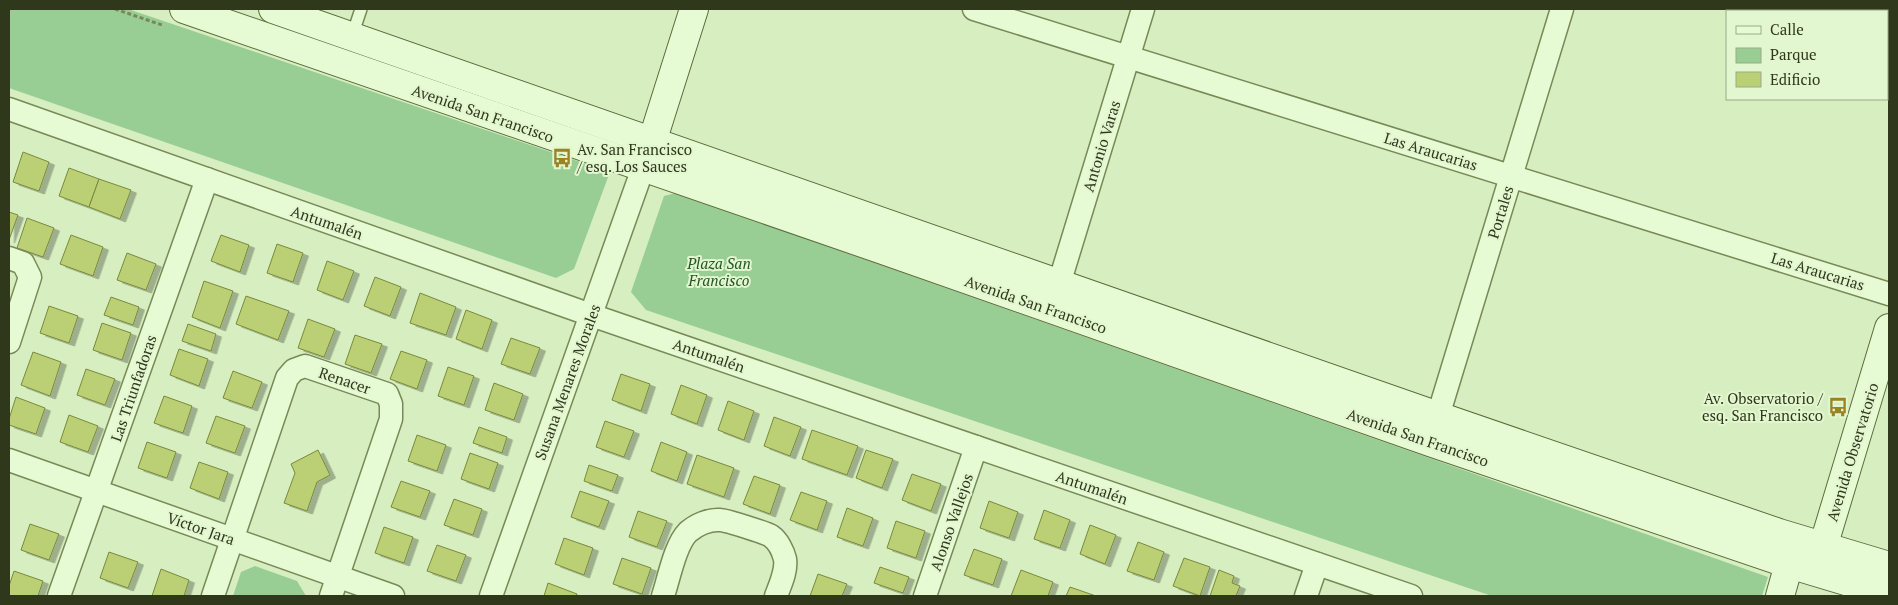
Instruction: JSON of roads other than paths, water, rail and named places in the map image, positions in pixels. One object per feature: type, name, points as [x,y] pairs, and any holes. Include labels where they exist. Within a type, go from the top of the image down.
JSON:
[{"type":"main road","name":"Avenida San Francisco","points":[[184,9],[883,250],[1439,445],[1789,564],[1843,588],[1889,594]]},
{"type":"main road","name":"Avenida San Francisco","points":[[273,9],[1438,416],[1770,530],[1889,566]]},
{"type":"main road","points":[[652,142],[694,9]]},
{"type":"main road","name":"Avenida Observatorio","points":[[1823,547],[1889,328]]},
{"type":"main road","points":[[1780,596],[1789,564],[1823,547],[1843,588]]},
{"type":"street","name":"Las Araucarias","points":[[974,9],[1889,294]]},
{"type":"street","name":"Antonio Varas","points":[[1059,284],[1143,9]]},
{"type":"street","name":"Portales","points":[[1438,416],[1562,9]]},
{"type":"street","name":"Antumalén","points":[[9,109],[591,315],[1412,596]]},
{"type":"street","name":"Susana Menares Morales","points":[[491,596],[643,168]]},
{"type":"street","name":"Las Triunfadoras","points":[[59,596],[207,179]]},
{"type":"street","points":[[9,258],[22,263],[30,277],[9,342]]},
{"type":"street","name":"Renacer","points":[[233,540],[287,378],[294,370],[305,366],[387,394],[391,404],[391,419],[335,586]]},
{"type":"street","name":"Alonso Vallejos","points":[[924,596],[976,447]]},
{"type":"street","name":"Víctor Jara","points":[[9,460],[233,540],[335,586],[393,596]]},
{"type":"street","points":[[663,596],[681,540],[699,524],[721,519],[770,536],[777,542],[785,559],[785,569],[776,596]]},
{"type":"street","points":[[212,596],[233,540]]},
{"type":"street","points":[[1306,596],[1317,564]]},
{"type":"lane","points":[[352,36],[361,9]]},
{"type":"place","name":"Av. San Francisco / esq. Los Sauces","points":[[562,158]]},
{"type":"place","name":"Av. Observatorio / esq. San Francisco","points":[[1838,407]]},
{"type":"park label","name":"Plaza San Francisco","points":[[719,272]]}]
